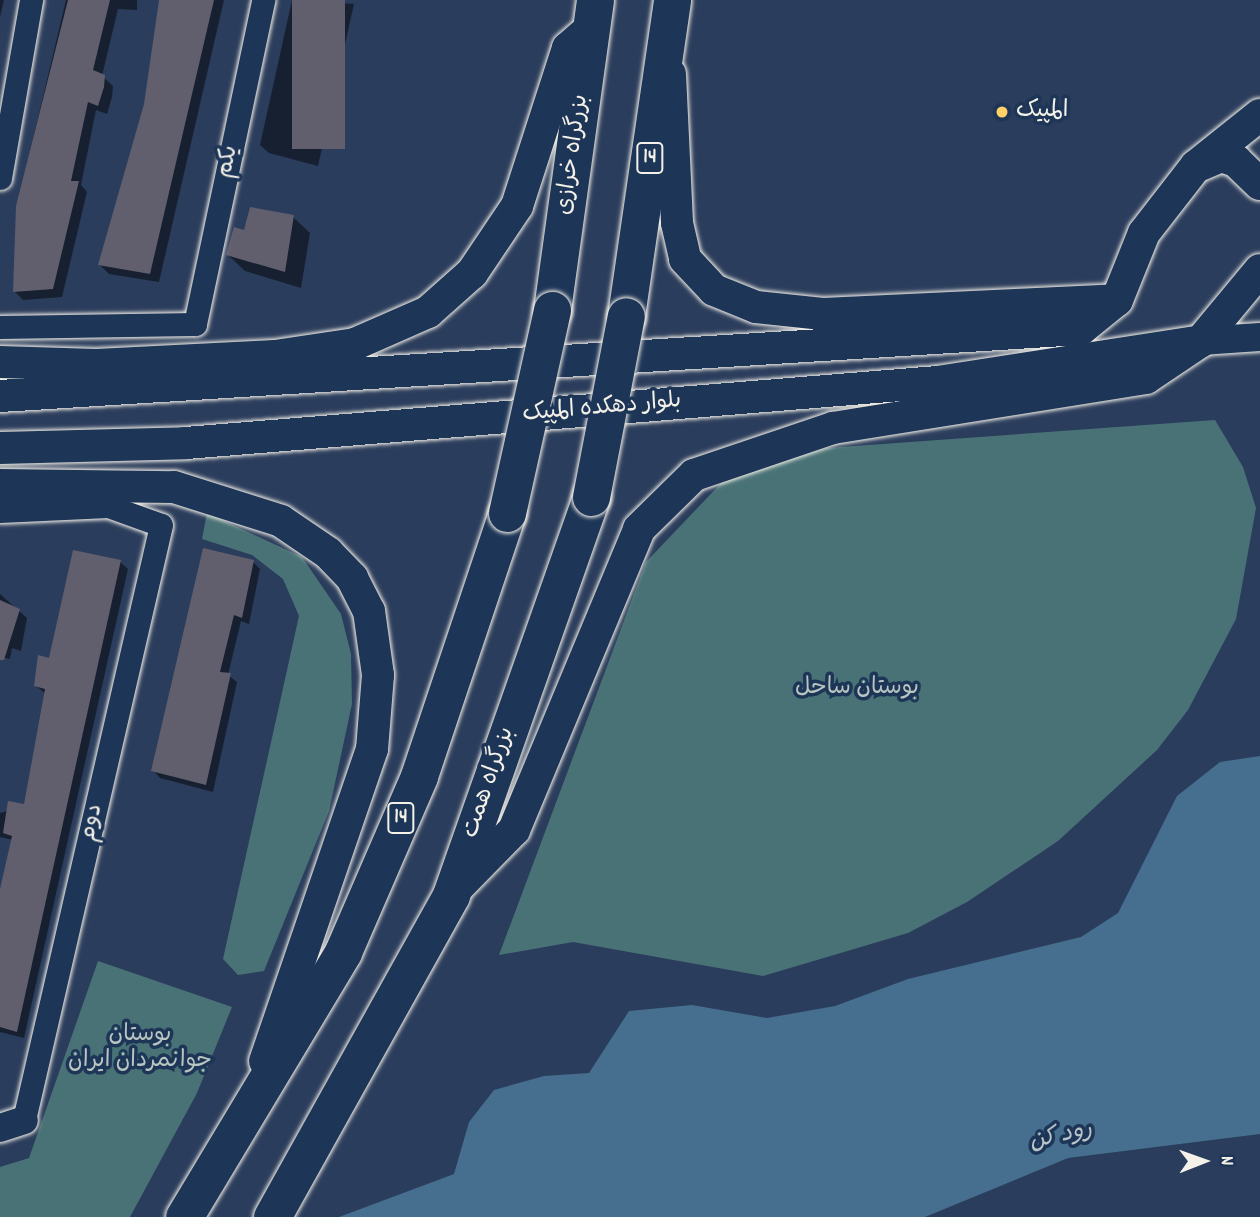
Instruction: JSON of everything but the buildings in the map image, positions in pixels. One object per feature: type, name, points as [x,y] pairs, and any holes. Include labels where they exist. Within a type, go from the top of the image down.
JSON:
[{"type":"highway","name":"14","points":[[667,43],[672,0]]},
{"type":"highway","name":"بزرگراه خرازی","points":[[250,1102],[343,952],[419,776],[507,513],[552,310],[593,14]]},
{"type":"highway","name":"بزرگراه همت","points":[[272,1217],[450,895],[591,496],[626,316],[667,43]]},
{"type":"highway","name":"14","points":[[184,1217],[250,1102]]},
{"type":"main road","points":[[0,362],[96,365],[275,356],[355,344],[428,312],[472,273],[517,206],[568,48],[593,14]]},
{"type":"main road","points":[[667,43],[677,223],[685,259],[714,290],[756,307],[823,314],[1117,300]]},
{"type":"main road","points":[[0,396],[1080,329],[1117,300],[1144,233],[1196,166],[1260,115]]},
{"type":"main road","points":[[1196,166],[1221,156],[1236,161],[1260,184]]},
{"type":"main road","points":[[450,895],[514,830],[639,528],[694,475],[833,428],[1106,389],[1146,378],[1201,341],[1260,270]]},
{"type":"main road","name":"بلوار دهکده المپیک","points":[[0,448],[186,443],[937,382],[1201,341]]},
{"type":"main road","points":[[0,485],[174,487],[281,521],[328,553],[352,578],[369,611],[378,675],[372,749],[250,1102]]},
{"type":"street","points":[[0,178],[31,0]]},
{"type":"street","name":"یکم","points":[[0,327],[195,324],[262,0]]},
{"type":"street","points":[[1201,341],[1260,337]]},
{"type":"street","name":"دوم","points":[[0,511],[108,506],[161,525],[12,1124]]},
{"type":"green space","name":"بوستان ساحل","points":[[1215,420],[1243,467],[1256,508],[1236,619],[1188,710],[1157,750],[1058,841],[967,902],[908,933],[763,976],[573,942],[499,955],[646,562],[726,478],[827,448]]},
{"type":"green space","points":[[207,513],[302,557],[341,614],[351,654],[352,704],[329,811],[264,971],[238,975],[223,959],[299,616],[283,579],[252,555],[202,539]]},
{"type":"green space","name":"بوستان جوانمردان ایران","points":[[98,961],[232,1007],[197,1093],[130,1217],[0,1217],[0,1167],[29,1158]]},
{"type":"water","name":"رود کن","points":[[1260,756],[1260,1134],[1068,1158],[925,1217],[339,1217],[454,1174],[469,1122],[494,1090],[544,1076],[589,1073],[629,1011],[692,1005],[767,1018],[835,1006],[908,979],[1081,937],[1118,913],[1177,796],[1220,762]]},
{"type":"place","name":"المپیک","points":[[1002,112]]}]
